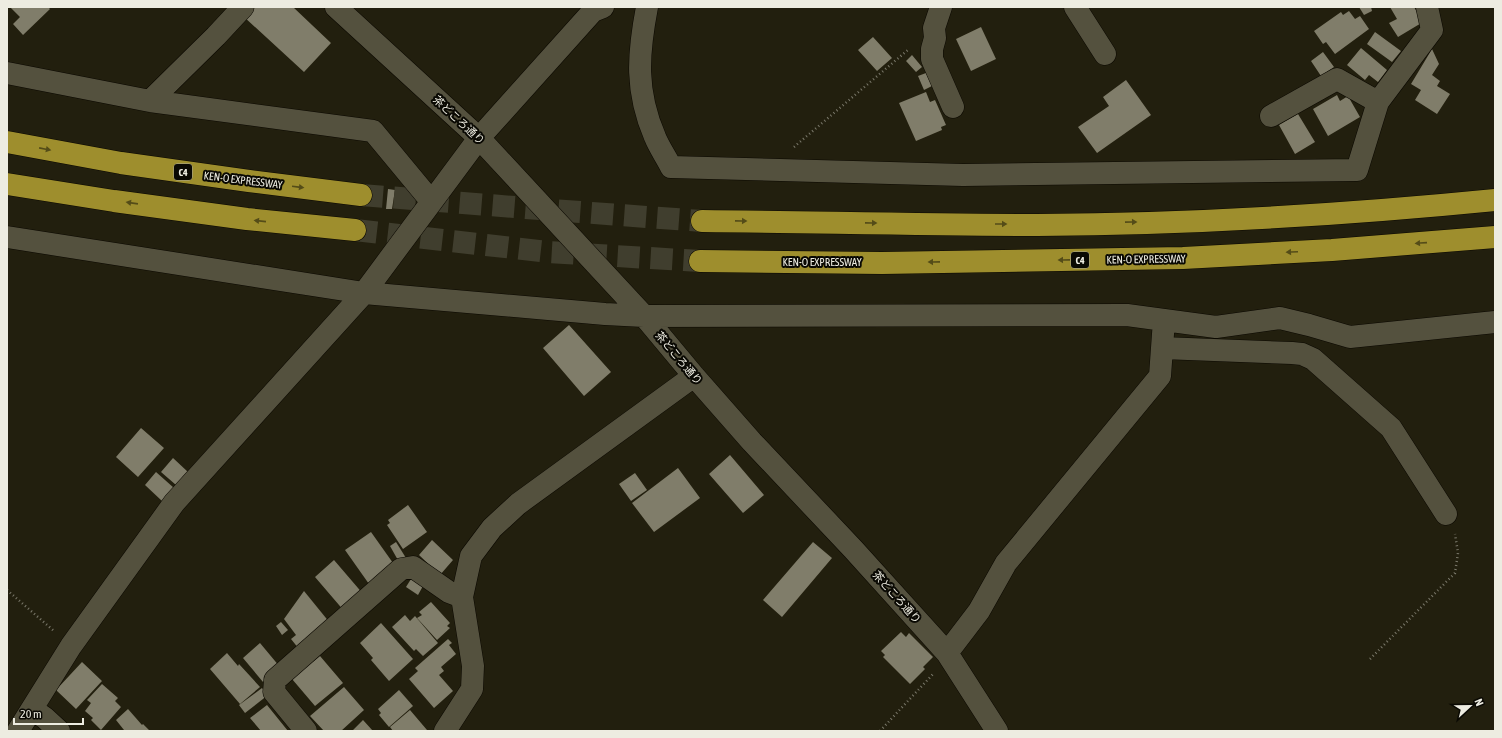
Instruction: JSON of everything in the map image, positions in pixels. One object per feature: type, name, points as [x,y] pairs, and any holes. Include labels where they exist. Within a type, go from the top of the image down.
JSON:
[{"type":"highway","name":"KEN-O EXPRESSWAY","points":[[7,142],[121,163],[361,195]]},
{"type":"highway","points":[[7,184],[114,201],[247,219],[355,230]]},
{"type":"highway","points":[[702,221],[895,224],[1071,224],[1182,221],[1330,214],[1495,200]]},
{"type":"highway","name":"KEN-O EXPRESSWAY","points":[[700,262],[882,263],[1183,258],[1332,250],[1495,237]]},
{"type":"street","points":[[150,101],[216,36],[243,7]]},
{"type":"street","name":"茶どころ通り","points":[[336,7],[479,138],[644,316],[752,442],[858,554],[948,655],[997,731]]},
{"type":"street","points":[[18,731],[71,646],[174,503],[364,293],[479,138],[593,11],[603,7]]},
{"type":"street","points":[[647,7],[641,40],[640,80],[645,108],[655,137],[671,167],[963,175],[1357,170],[1378,102],[1432,30],[1428,7]]},
{"type":"street","points":[[941,7],[934,28],[932,59],[953,107]]},
{"type":"street","points":[[1075,7],[1106,54]]},
{"type":"street","points":[[7,73],[150,101],[373,131],[431,201]]},
{"type":"street","points":[[1271,116],[1337,79],[1378,102]]},
{"type":"street","points":[[9,241],[364,293],[604,314],[644,316],[1127,315],[1216,327],[1280,318],[1350,337],[1486,323]]},
{"type":"street","points":[[948,655],[980,611],[1006,563],[1160,376],[1164,320]]},
{"type":"street","points":[[1162,348],[1302,354],[1313,360],[1391,428],[1446,514]]},
{"type":"street","points":[[445,731],[472,689],[473,666],[462,597],[471,556],[492,528],[518,504],[694,376]]},
{"type":"street","points":[[306,731],[274,692],[275,680],[401,569],[413,568],[449,592],[462,597]]},
{"type":"street","points":[[32,709],[45,718],[59,731]]},
{"type":"path","points":[[768,169],[934,28]]},
{"type":"path","points":[[1370,659],[1455,573],[1458,553],[1457,541],[1454,528],[1446,514]]},
{"type":"path","points":[[7,590],[71,646]]},
{"type":"path","points":[[880,731],[948,655]]},
{"type":"building","points":[[10,7],[48,7],[50,9],[23,35],[13,24],[20,17]]},
{"type":"building","points":[[252,7],[293,7],[331,43],[304,72],[243,16]]},
{"type":"building","points":[[1359,7],[1371,7],[1372,11],[1364,15]]},
{"type":"building","points":[[1390,7],[1414,7],[1423,22],[1398,37],[1389,23],[1397,19]]},
{"type":"building","points":[[1349,11],[1355,19],[1360,16],[1369,29],[1335,54],[1326,42],[1323,44],[1314,31],[1341,12],[1343,15]]},
{"type":"building","points":[[981,27],[996,59],[971,71],[956,39]]},
{"type":"building","points":[[1375,32],[1401,51],[1392,62],[1367,44]]},
{"type":"building","points":[[873,37],[892,58],[877,71],[858,50]]},
{"type":"building","points":[[1361,48],[1387,70],[1378,82],[1369,75],[1365,80],[1347,65]]},
{"type":"building","points":[[1432,49],[1439,64],[1432,75],[1440,81],[1437,86],[1450,94],[1437,114],[1415,100],[1421,90],[1411,84]]},
{"type":"building","points":[[1323,52],[1334,67],[1321,76],[1311,61]]},
{"type":"building","points":[[912,55],[922,67],[916,72],[906,61]]},
{"type":"building","points":[[926,73],[932,86],[924,90],[918,76]]},
{"type":"building","points":[[1126,80],[1151,115],[1097,153],[1078,127],[1109,106],[1103,97]]},
{"type":"building","points":[[926,92],[930,102],[935,100],[946,125],[941,127],[942,130],[916,141],[899,103]]},
{"type":"building","points":[[1337,95],[1340,101],[1348,96],[1360,117],[1328,136],[1313,109]]},
{"type":"building","points":[[1298,114],[1315,142],[1295,154],[1279,125]]},
{"type":"building","points":[[388,189],[395,190],[392,209],[386,209]]},
{"type":"building","points":[[569,325],[611,372],[584,396],[543,348]]},
{"type":"building","points":[[141,428],[164,448],[138,477],[116,457]]},
{"type":"building","points":[[730,455],[764,495],[743,513],[709,474]]},
{"type":"building","points":[[173,458],[188,472],[176,485],[161,472]]},
{"type":"building","points":[[678,468],[700,498],[654,532],[632,503]]},
{"type":"building","points":[[156,472],[174,488],[162,501],[145,485]]},
{"type":"building","points":[[635,473],[647,490],[631,501],[619,484]]},
{"type":"building","points":[[408,505],[427,532],[403,549],[387,525],[390,523],[388,520]]},
{"type":"building","points":[[371,532],[393,563],[369,584],[345,550]]},
{"type":"building","points":[[432,540],[453,560],[440,575],[419,555]]},
{"type":"building","points":[[396,542],[406,558],[399,562],[390,546]]},
{"type":"building","points":[[813,542],[832,558],[782,617],[763,600]]},
{"type":"building","points":[[334,560],[364,595],[345,612],[315,577]]},
{"type":"building","points":[[411,579],[423,586],[418,595],[406,587]]},
{"type":"building","points":[[304,591],[330,623],[299,649],[291,639],[296,635],[284,619]]},
{"type":"building","points":[[431,602],[450,623],[447,626],[450,628],[437,640],[417,618],[422,615],[419,612]]},
{"type":"building","points":[[405,615],[410,621],[415,616],[438,643],[423,656],[416,649],[414,651],[392,627]]},
{"type":"building","points":[[281,622],[288,630],[282,635],[276,626]]},
{"type":"building","points":[[381,623],[413,659],[389,681],[371,660],[373,658],[360,643]]},
{"type":"building","points":[[901,632],[906,637],[909,633],[933,657],[923,667],[925,669],[910,684],[883,657],[885,655],[881,651]]},
{"type":"building","points":[[448,639],[452,643],[449,645],[456,654],[441,667],[444,671],[439,675],[453,691],[434,708],[409,679],[418,671],[415,668]]},
{"type":"building","points":[[260,643],[280,667],[263,682],[243,658]]},
{"type":"building","points":[[227,653],[260,687],[240,704],[210,669]]},
{"type":"building","points":[[320,656],[343,683],[315,706],[292,679]]},
{"type":"building","points":[[82,662],[102,681],[76,709],[56,690]]},
{"type":"building","points":[[102,684],[118,698],[115,701],[121,707],[101,730],[91,720],[93,718],[85,711],[91,703],[87,700]]},
{"type":"building","points":[[344,687],[364,710],[341,731],[324,731],[310,716]]},
{"type":"building","points":[[262,688],[268,695],[245,713],[239,705]]},
{"type":"building","points":[[399,690],[413,706],[389,727],[379,715],[381,713],[378,709]]},
{"type":"building","points":[[267,705],[288,731],[261,731],[250,718]]},
{"type":"building","points":[[128,709],[142,725],[143,724],[150,731],[123,731],[124,730],[116,720]]},
{"type":"building","points":[[410,710],[427,730],[393,731],[390,727]]},
{"type":"building","points":[[363,720],[373,731],[352,731]]},
{"type":"tunnel","points":[[361,195],[702,221]]},
{"type":"tunnel","points":[[355,230],[548,252],[700,261]]}]
